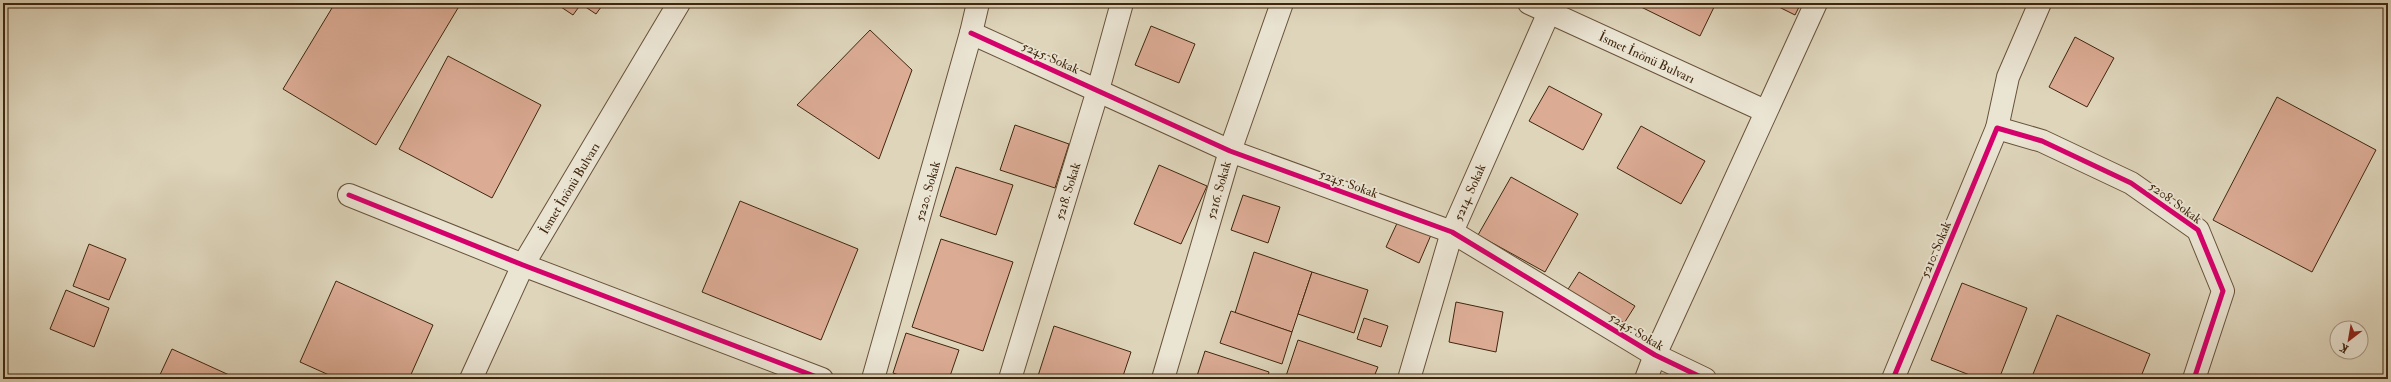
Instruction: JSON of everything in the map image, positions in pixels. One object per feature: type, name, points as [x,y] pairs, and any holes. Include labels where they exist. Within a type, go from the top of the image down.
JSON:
[{"type":"street","name":"İsmet İnönü Bulvarı","points":[[471,379],[523,265],[679,3]]},
{"type":"street","name":"5220. Sokak","points":[[873,379],[972,34],[978,3]]},
{"type":"street","name":"5218. Sokak","points":[[1010,379],[1098,90],[1122,3]]},
{"type":"street","name":"5216. Sokak","points":[[1163,379],[1230,151],[1282,3]]},
{"type":"street","name":"İsmet İnönü Bulvarı","points":[[1529,3],[1551,8],[1765,111]]},
{"type":"street","points":[[1646,379],[1655,355],[1765,111],[1816,3]]},
{"type":"street","name":"5210. Sokak","points":[[1893,379],[1997,128],[2008,77],[2040,3]]},
{"type":"street","name":"5214. Sokak","points":[[1409,379],[1452,232],[1551,8]]},
{"type":"street","name":"5245. Sokak","points":[[972,34],[1230,151],[1452,232],[1655,355],[1704,379]]},
{"type":"street","name":"5208. Sokak","points":[[1997,128],[2042,141],[2131,183],[2198,230],[2223,291],[2194,379]]},
{"type":"street","points":[[349,195],[523,265],[822,379]]},
{"type":"building","points":[[335,3],[461,3],[376,145],[283,89]]},
{"type":"building","points":[[555,3],[604,3],[596,14],[581,4],[573,15]]},
{"type":"building","points":[[1638,3],[1716,3],[1700,36],[1637,5]]},
{"type":"building","points":[[1771,3],[1801,3],[1795,15]]},
{"type":"building","points":[[1151,26],[1195,44],[1179,83],[1135,65]]},
{"type":"building","points":[[870,30],[912,70],[879,159],[797,105]]},
{"type":"building","points":[[2075,37],[2114,58],[2087,107],[2049,87]]},
{"type":"building","points":[[448,56],[541,105],[492,198],[399,149]]},
{"type":"building","points":[[1549,86],[1602,114],[1583,150],[1529,121]]},
{"type":"building","points":[[2277,97],[2376,150],[2312,272],[2213,220]]},
{"type":"building","points":[[1015,125],[1069,144],[1055,188],[1000,170]]},
{"type":"building","points":[[1641,126],[1705,161],[1681,204],[1617,168]]},
{"type":"building","points":[[1159,165],[1207,186],[1181,244],[1134,224]]},
{"type":"building","points":[[956,167],[1013,185],[996,235],[940,216]]},
{"type":"building","points":[[1511,177],[1578,214],[1545,272],[1478,235]]},
{"type":"building","points":[[1243,195],[1280,207],[1268,243],[1231,230]]},
{"type":"building","points":[[740,201],[858,249],[821,340],[702,292]]},
{"type":"building","points":[[1399,219],[1431,235],[1419,263],[1386,247]]},
{"type":"building","points":[[941,239],[1013,262],[983,351],[912,327]]},
{"type":"building","points":[[89,244],[126,259],[109,300],[73,286]]},
{"type":"building","points":[[1254,252],[1312,272],[1292,332],[1235,313]]},
{"type":"building","points":[[1312,272],[1368,290],[1354,333],[1298,314]]},
{"type":"building","points":[[1579,272],[1635,306],[1621,328],[1565,294]]},
{"type":"building","points":[[336,281],[433,325],[409,379],[338,379],[300,362]]},
{"type":"building","points":[[1962,283],[2027,308],[1999,379],[1980,379],[1931,360]]},
{"type":"building","points":[[66,290],[109,308],[94,347],[50,329]]},
{"type":"building","points":[[1456,302],[1503,312],[1496,352],[1449,342]]},
{"type":"building","points":[[1231,311],[1292,332],[1282,364],[1220,343]]},
{"type":"building","points":[[2057,315],[2150,354],[2140,379],[2031,379]]},
{"type":"building","points":[[1364,318],[1388,326],[1381,347],[1357,339]]},
{"type":"building","points":[[1054,326],[1131,352],[1122,379],[1037,379]]},
{"type":"building","points":[[906,333],[959,350],[949,379],[910,379],[893,373]]},
{"type":"building","points":[[1298,340],[1378,367],[1373,379],[1285,379]]},
{"type":"building","points":[[172,349],[238,379],[158,379]]},
{"type":"building","points":[[1205,351],[1269,372],[1267,379],[1196,379]]},
{"type":"cycle path","points":[[971,33],[1230,151],[1452,232],[1655,355],[1705,379]]},
{"type":"cycle path","points":[[1893,379],[1997,128],[2042,141],[2131,183],[2198,230],[2223,291],[2194,379]]},
{"type":"cycle path","points":[[349,195],[523,265],[822,379]]}]
